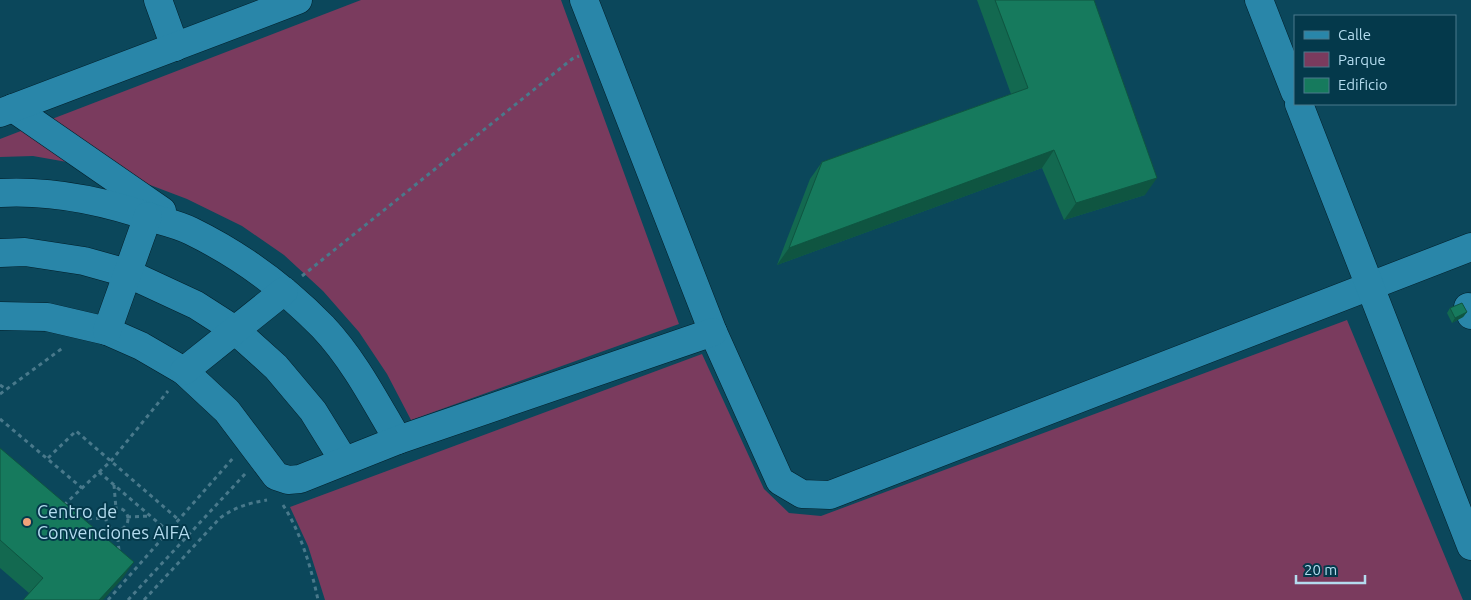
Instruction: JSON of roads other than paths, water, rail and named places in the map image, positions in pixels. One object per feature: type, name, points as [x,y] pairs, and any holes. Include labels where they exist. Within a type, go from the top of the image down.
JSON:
[{"type":"street","points":[[158,0],[175,47]]},
{"type":"street","points":[[7,111],[298,0]]},
{"type":"street","points":[[584,0],[713,332],[780,480],[802,494],[830,495],[1471,247]]},
{"type":"street","points":[[1259,0],[1294,89]]},
{"type":"street","points":[[1299,105],[1471,546]]},
{"type":"street","points":[[7,111],[190,230],[254,268],[284,291],[323,327],[356,368],[398,440]]},
{"type":"street","points":[[0,193],[16,192],[62,195],[117,206],[190,230]]},
{"type":"street","points":[[107,331],[148,216]]},
{"type":"street","points":[[0,253],[25,252],[84,261],[127,274],[196,305],[235,330],[276,367],[313,411],[344,462]]},
{"type":"street","points":[[177,379],[284,291]]},
{"type":"street","points":[[0,316],[47,317],[107,331],[141,346],[177,379],[227,411],[276,476],[288,480],[300,479],[398,440],[713,332]]},
{"type":"place","name":"Centro de Convenciones AIFA","points":[[27,522]]}]
